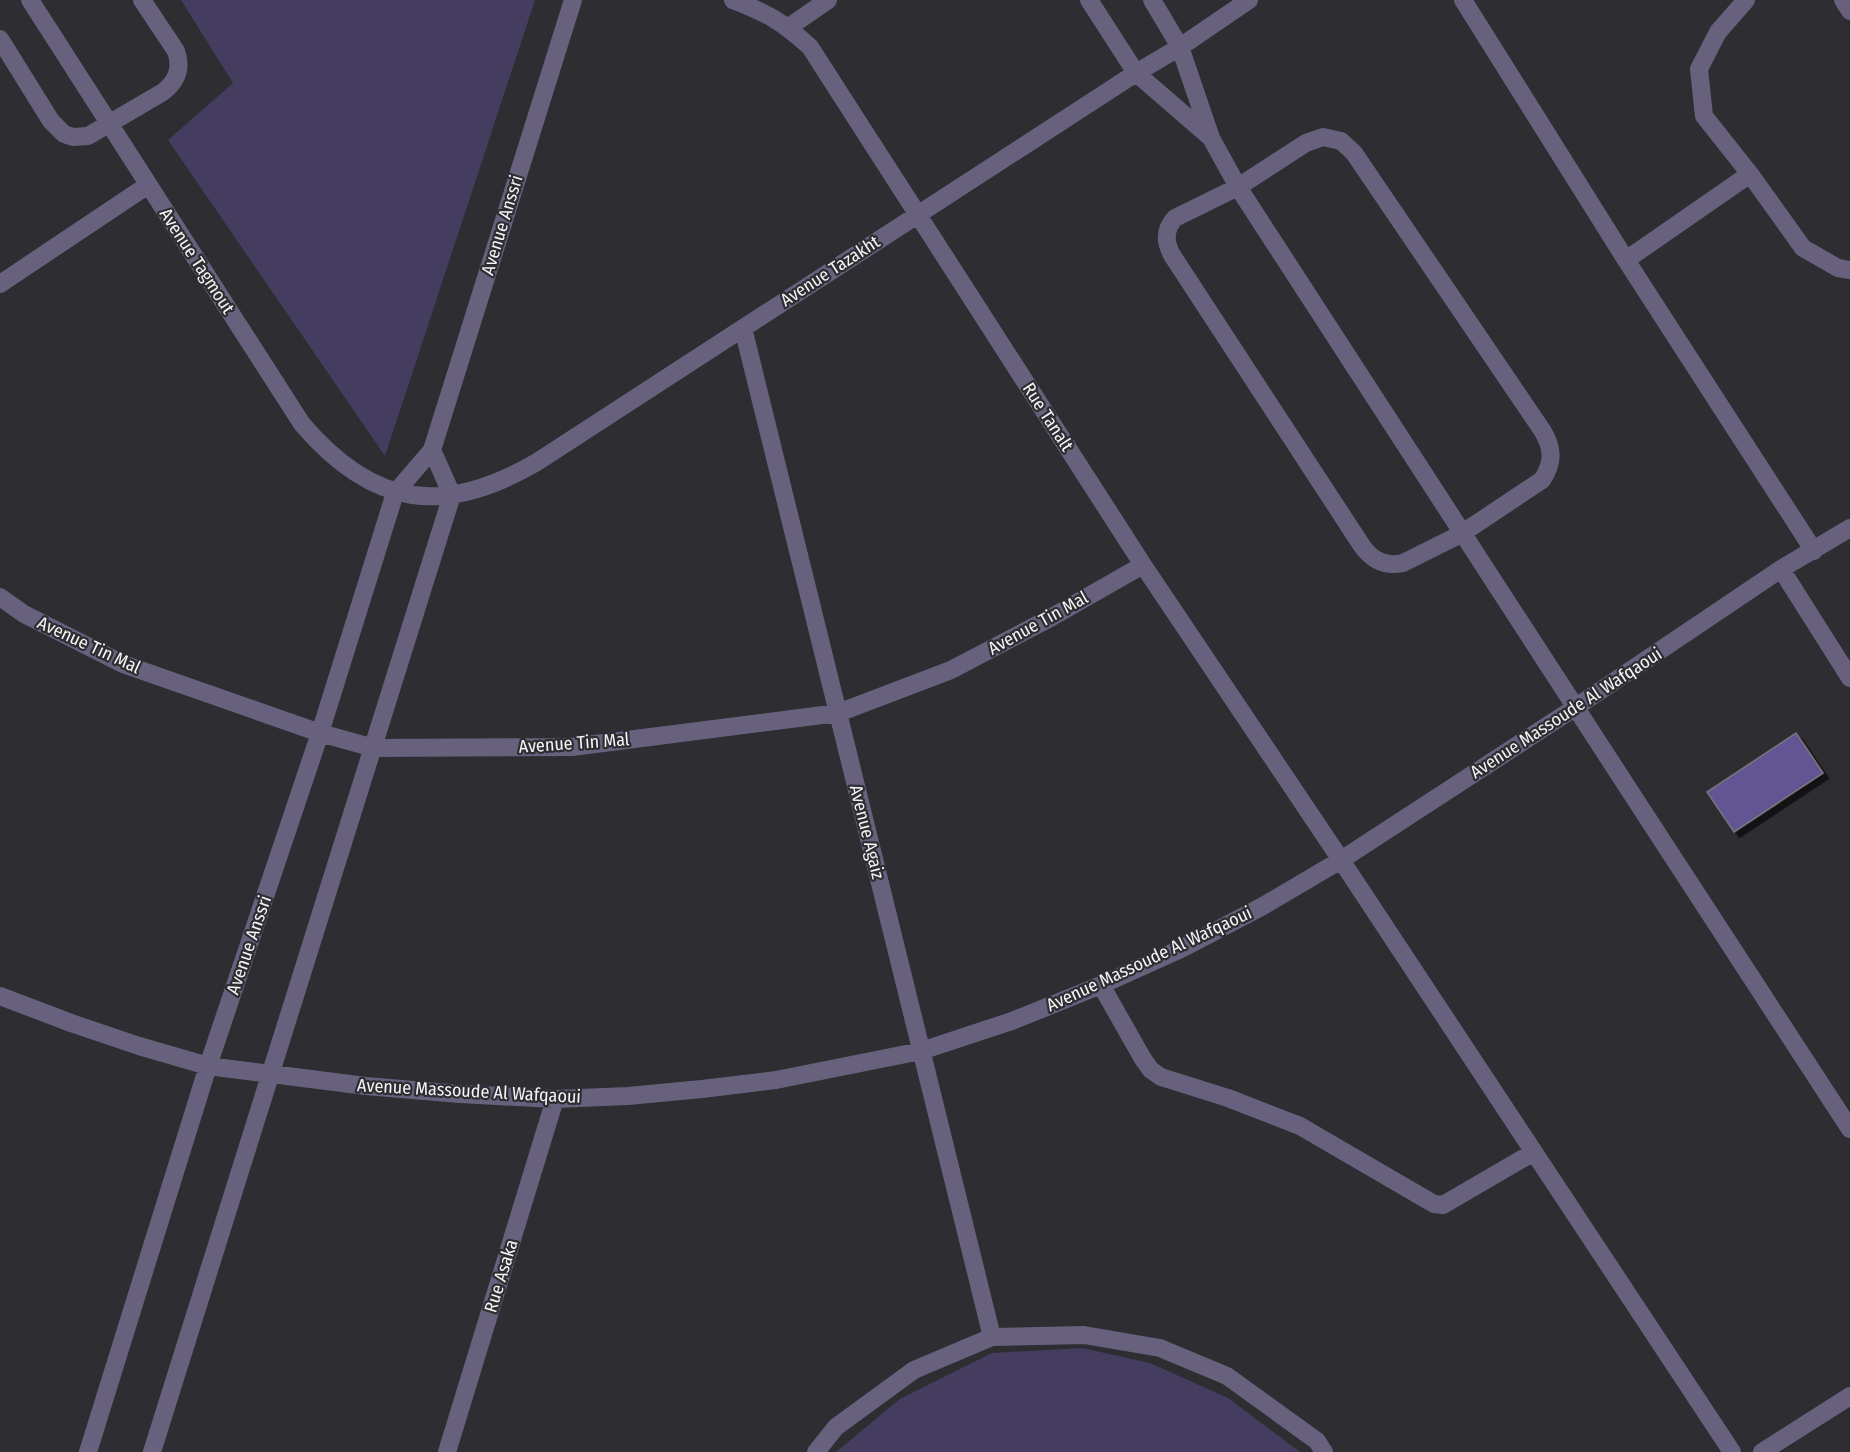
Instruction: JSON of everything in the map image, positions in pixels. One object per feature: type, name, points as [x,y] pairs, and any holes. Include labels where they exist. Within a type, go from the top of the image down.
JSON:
[{"type":"street","name":"Avenue Tagmout","points":[[30,0],[302,424],[322,447],[357,476],[395,493]]},
{"type":"street","points":[[0,39],[51,121],[64,134],[73,137],[88,136],[171,86],[179,69],[177,51],[142,0]]},
{"type":"street","name":"Avenue Anssri","points":[[88,1452],[208,1066],[320,733],[395,493],[432,450],[573,0]]},
{"type":"street","name":"Rue Tanalt","points":[[733,0],[766,12],[789,27],[810,47],[1143,565],[1732,1452]]},
{"type":"street","points":[[789,27],[828,0]]},
{"type":"street","points":[[1089,0],[1136,73],[1211,138]]},
{"type":"street","points":[[1152,0],[1180,47],[1211,138],[1238,187],[1461,534],[1850,1129]]},
{"type":"street","name":"Avenue Tazakht","points":[[395,493],[423,496],[452,495],[482,489],[511,477],[1136,73],[1180,47],[1249,0]]},
{"type":"street","points":[[1463,0],[1626,260],[1814,551]]},
{"type":"street","points":[[1746,0],[1718,32],[1699,69],[1704,116],[1750,174],[1803,248],[1838,268],[1850,270]]},
{"type":"street","points":[[1843,0],[1850,11]]},
{"type":"street","points":[[1332,138],[1348,146],[1542,430],[1551,450],[1548,471],[1542,480],[1461,534],[1403,563],[1394,565],[1386,565],[1368,554],[1172,255],[1166,239],[1170,224],[1175,218],[1238,187],[1314,139],[1332,138]]},
{"type":"street","points":[[1626,260],[1750,174]]},
{"type":"street","points":[[0,284],[148,185]]},
{"type":"street","name":"Avenue Agaiz","points":[[743,328],[992,1337]]},
{"type":"street","points":[[152,1452],[452,495],[432,450]]},
{"type":"street","name":"Avenue Massoude Al Wafqaoui","points":[[0,996],[139,1046],[208,1066],[378,1087],[555,1099],[650,1094],[776,1080],[921,1051],[1012,1021],[1101,986],[1183,948],[1263,906],[1341,860],[1576,707],[1781,569],[1850,528]]},
{"type":"street","name":"Avenue Tin Mal","points":[[0,597],[24,614],[123,664],[320,733],[374,748],[572,747],[838,712],[951,670],[1052,617],[1143,565]]},
{"type":"street","points":[[1781,569],[1850,678]]},
{"type":"street","points":[[1101,986],[1143,1059],[1151,1070],[1161,1077],[1228,1098],[1300,1126],[1434,1204],[1443,1205],[1534,1152]]},
{"type":"street","name":"Rue Asaka","points":[[447,1452],[555,1099]]},
{"type":"street","points":[[816,1452],[836,1427],[914,1370],[992,1337],[1084,1335],[1160,1348],[1227,1376],[1317,1441],[1324,1452]]},
{"type":"street","points":[[1762,1452],[1850,1396]]},
{"type":"shaded area","points":[[181,0],[535,0],[385,456],[168,140],[233,83]]},
{"type":"shaded area","points":[[1082,1348],[1150,1363],[1228,1398],[1300,1452],[836,1452],[900,1399],[992,1353]]},
{"type":"building","points":[[1796,733],[1823,773],[1734,832],[1707,792]]}]
